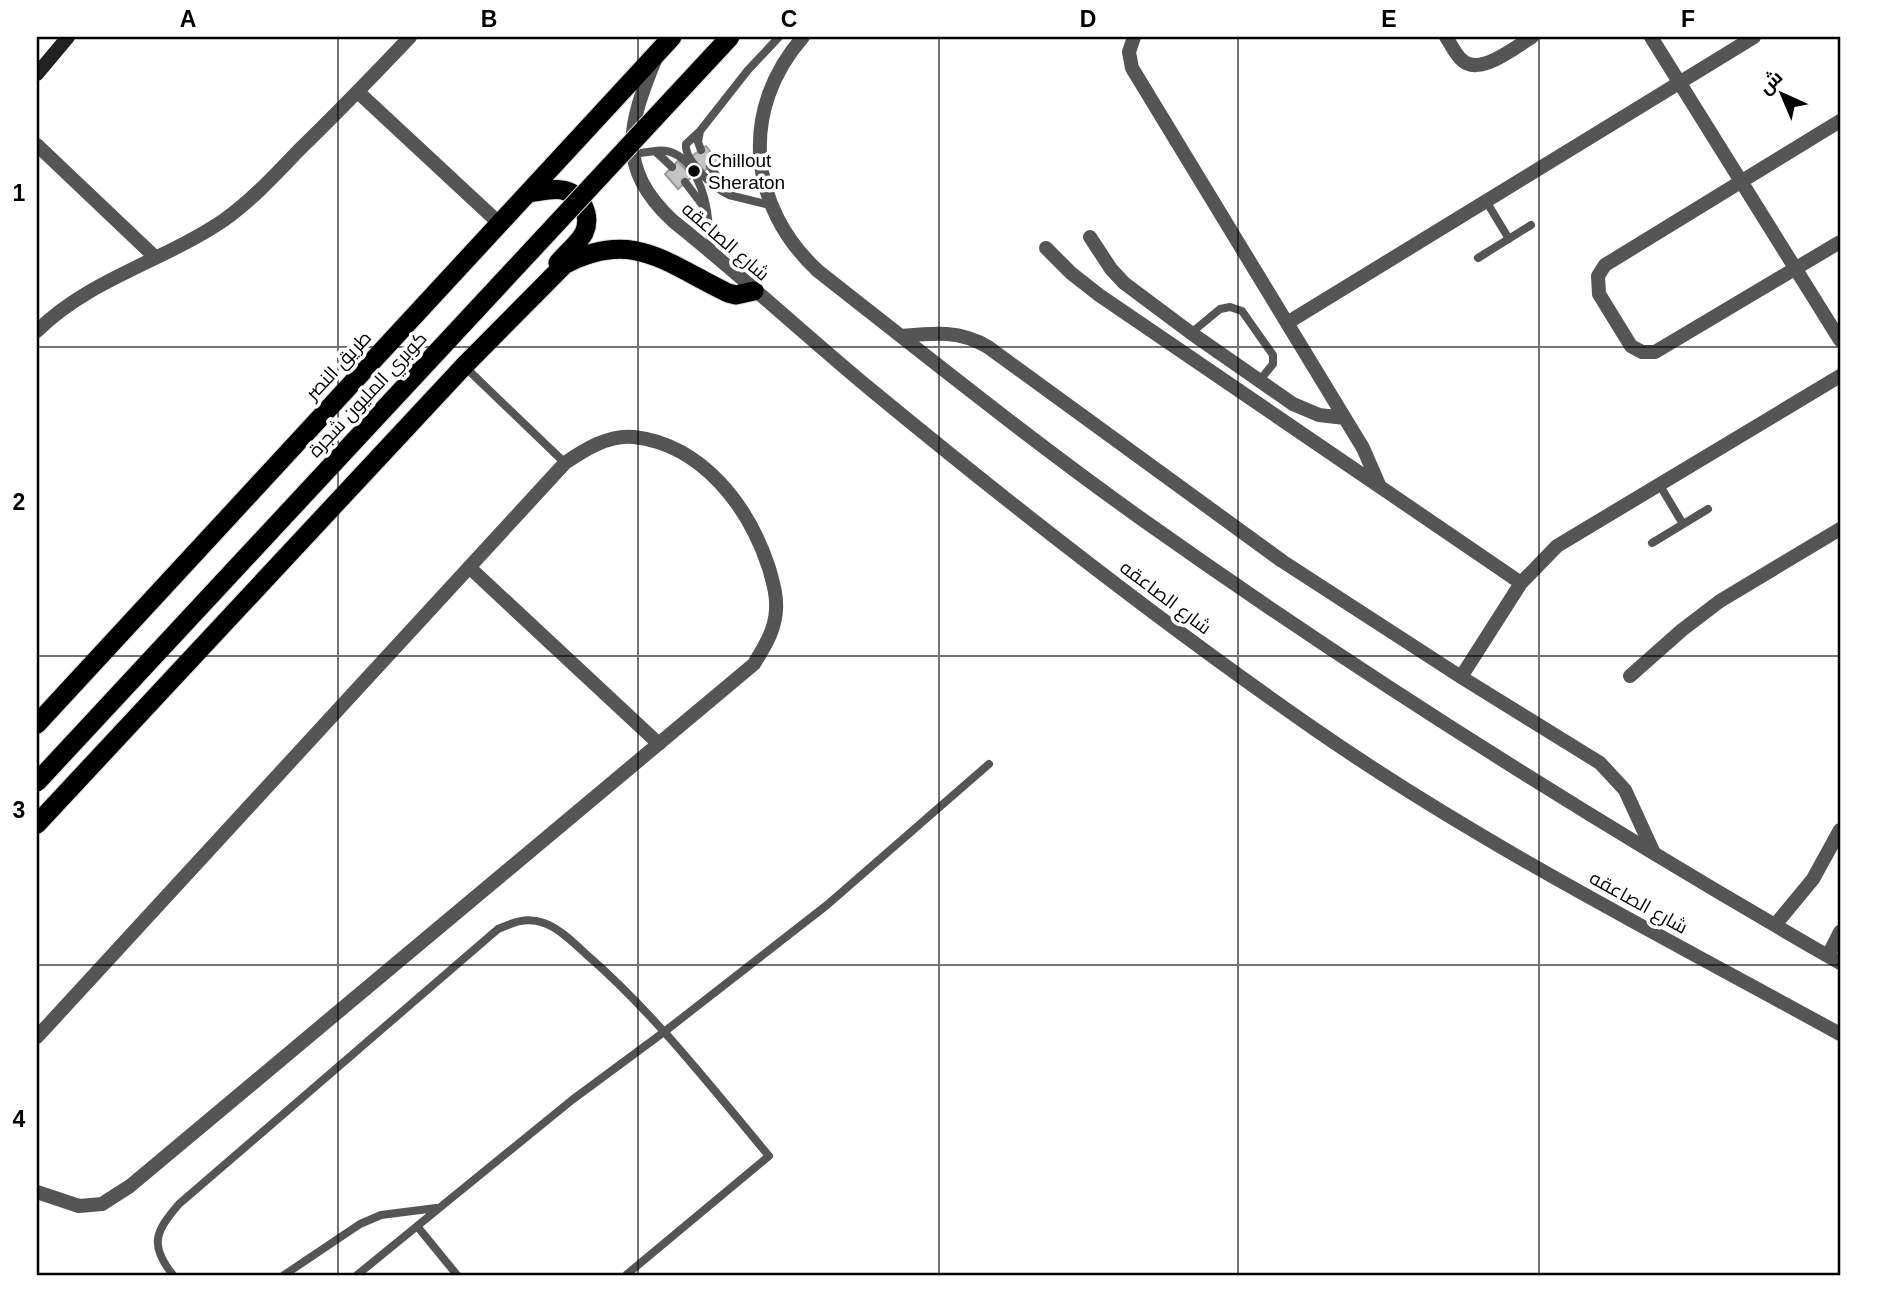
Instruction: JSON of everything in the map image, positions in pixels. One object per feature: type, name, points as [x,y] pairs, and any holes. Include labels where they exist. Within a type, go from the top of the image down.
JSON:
[{"type":"highway","name":"طريق النصر","points":[[37,724],[672,37]]},
{"type":"highway","name":"كوبري المليون شجرة","points":[[37,782],[730,37]]},
{"type":"highway","points":[[528,193],[566,191],[579,199],[586,213],[583,234],[559,261],[549,279]]},
{"type":"highway","points":[[37,824],[464,366],[564,265],[600,250],[636,250],[653,255],[727,293],[736,295],[754,291]]},
{"type":"main road","points":[[37,74],[68,37]]},
{"type":"street","points":[[37,331],[82,295],[191,241],[226,219],[260,189],[410,37]]},
{"type":"street","points":[[803,37],[778,71],[763,114],[760,151],[770,205],[785,234],[806,260],[1065,464],[1242,589],[1401,694],[1834,960],[1840,932]]},
{"type":"street","points":[[1134,37],[1129,52],[1132,68],[1370,459],[1381,487]]},
{"type":"street","points":[[1446,37],[1464,62],[1475,66],[1486,64],[1532,37]]},
{"type":"street","points":[[1651,37],[1840,340]]},
{"type":"street","points":[[1287,323],[1754,37]]},
{"type":"street","name":"شارع الصاعقه","points":[[658,52],[632,125],[634,153],[641,179],[654,202],[754,291],[885,401],[1161,619],[1314,729],[1497,845],[1840,1034]]},
{"type":"street","points":[[358,92],[500,224]]},
{"type":"street","points":[[1840,121],[1605,265],[1597,282],[1599,294],[1628,341],[1642,352],[1661,350],[1840,242]]},
{"type":"street","points":[[37,145],[155,257]]},
{"type":"street","points":[[1090,237],[1124,284],[1191,333],[1293,404],[1307,411],[1345,418]]},
{"type":"street","points":[[1046,248],[1071,273],[1099,295],[1521,583]]},
{"type":"street","points":[[901,336],[957,334],[977,340],[1282,561],[1461,677],[1590,756],[1610,772],[1630,799],[1653,850]]},
{"type":"street","points":[[1461,677],[1521,583],[1557,546],[1840,376]]},
{"type":"street","points":[[37,1037],[565,463],[586,449],[608,441],[633,437],[675,449],[705,467],[730,493],[746,516],[764,554],[776,592],[776,613],[769,639],[754,664],[130,1186],[102,1204],[79,1206],[37,1192]]},
{"type":"street","points":[[1630,676],[1720,601],[1840,528]]},
{"type":"street","points":[[469,567],[659,744]]},
{"type":"street","points":[[1775,925],[1813,879],[1840,830]]},
{"type":"lane","points":[[770,205],[729,195],[714,187],[688,154],[686,144],[700,131],[754,62],[779,37]]},
{"type":"lane","points":[[700,131],[698,142],[701,150]]},
{"type":"lane","points":[[634,153],[662,150],[671,153],[693,171],[705,197],[713,255]]},
{"type":"lane","points":[[655,151],[672,167]]},
{"type":"lane","points":[[710,166],[729,195]]},
{"type":"lane","points":[[685,182],[707,211]]},
{"type":"lane","points":[[1486,201],[1509,239]]},
{"type":"lane","points":[[1478,258],[1531,225]]},
{"type":"lane","points":[[1191,333],[1220,309],[1230,307],[1242,311],[1273,355],[1273,365],[1259,381]]},
{"type":"lane","points":[[464,366],[565,463]]},
{"type":"lane","points":[[1659,484],[1683,524]]},
{"type":"lane","points":[[1652,543],[1708,509]]},
{"type":"lane","points":[[363,1273],[416,1226],[572,1100],[827,905],[989,764]]},
{"type":"lane","points":[[173,1275],[162,1261],[156,1245],[162,1224],[179,1204],[498,929],[521,919],[546,923],[607,972],[664,1032],[769,1156],[626,1275]]},
{"type":"lane","points":[[284,1275],[360,1224],[381,1215],[439,1208]]},
{"type":"lane","points":[[416,1226],[457,1275]]},
{"type":"building","points":[[706,146],[718,161],[704,171],[692,156]]},
{"type":"building","points":[[678,161],[692,177],[678,189],[665,174]]},
{"type":"place","name":"Chillout Sheraton","points":[[694,171]]}]
